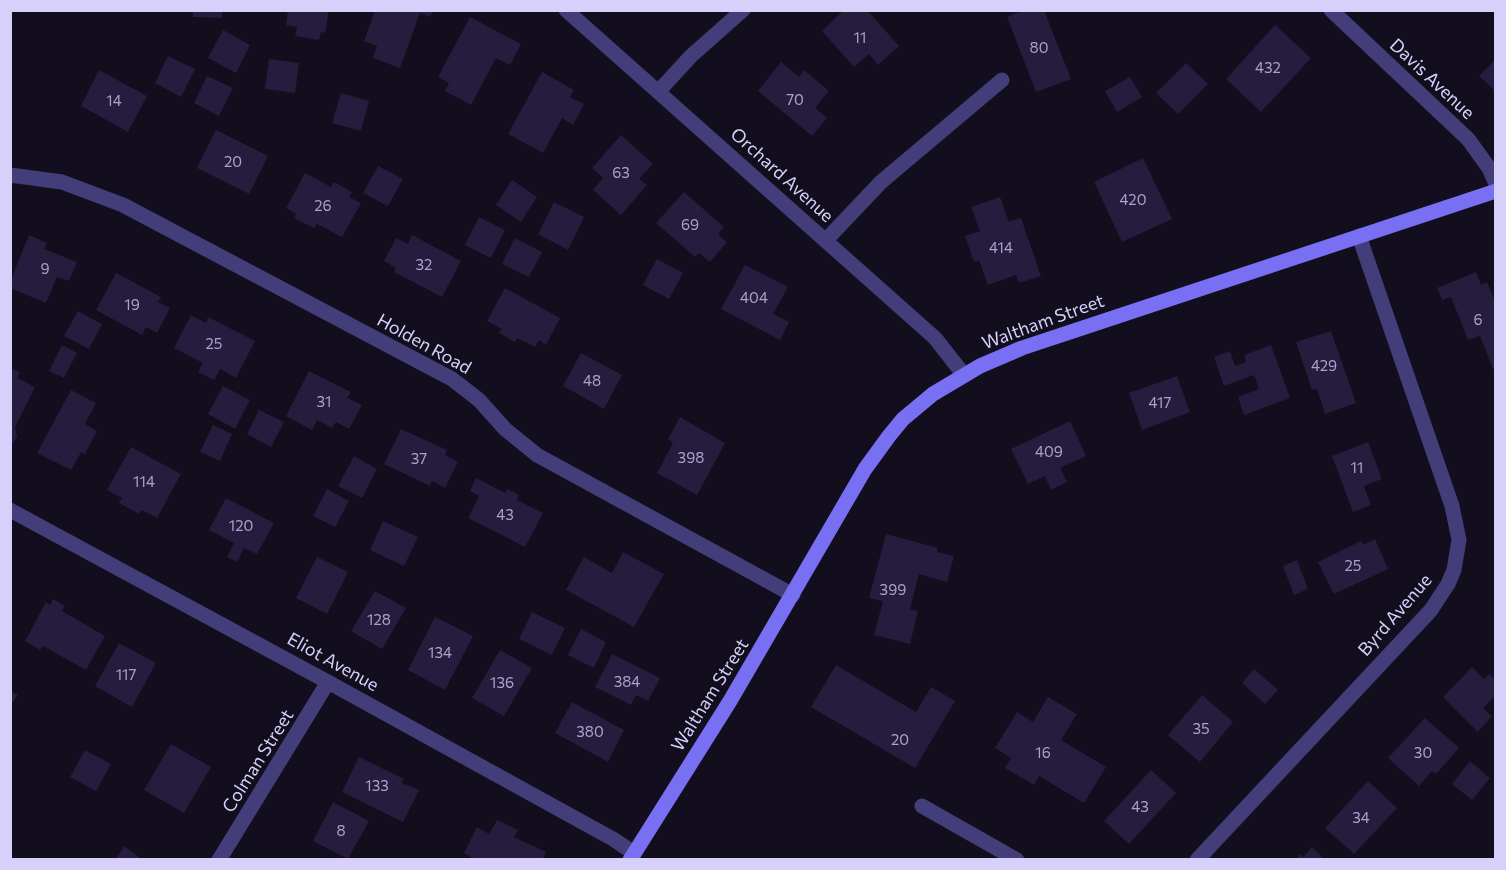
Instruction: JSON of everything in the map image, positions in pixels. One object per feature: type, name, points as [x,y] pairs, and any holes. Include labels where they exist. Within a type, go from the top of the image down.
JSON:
[{"type":"main road","name":"Waltham Street","points":[[632,856],[730,701],[853,489],[889,436],[918,406],[980,366],[1022,348],[1496,191]]},
{"type":"street","name":"Orchard Avenue","points":[[566,10],[935,338],[964,375]]},
{"type":"street","points":[[658,92],[692,56],[743,10]]},
{"type":"street","name":"Davis Avenue","points":[[1331,10],[1468,139],[1489,168],[1496,184]]},
{"type":"street","points":[[826,240],[881,182],[1002,80]]},
{"type":"street","name":"Holden Road","points":[[10,175],[62,182],[123,205],[441,374],[466,389],[505,429],[537,455],[793,595]]},
{"type":"street","name":"Byrd Avenue","points":[[1197,860],[1431,610],[1454,570],[1459,540],[1452,506],[1359,236]]},
{"type":"street","name":"Eliot Avenue","points":[[10,510],[328,682],[632,856]]},
{"type":"street","name":"Colman Street","points":[[219,860],[328,682]]},
{"type":"street","points":[[922,806],[1017,860]]},
{"type":"building","points":[[193,10],[222,10],[222,18],[193,17]]},
{"type":"building","points":[[288,10],[329,10],[325,33],[321,32],[319,40],[295,36],[297,27],[286,25]]},
{"type":"building","points":[[375,10],[433,10],[430,17],[420,13],[400,68],[373,58],[377,46],[364,41]]},
{"type":"building","points":[[844,10],[867,10],[899,46],[878,65],[869,54],[854,67],[822,31]]},
{"type":"building","points":[[1024,10],[1044,10],[1071,79],[1036,92],[1007,17]]},
{"type":"building","points":[[470,17],[521,44],[510,65],[496,58],[471,105],[445,91],[449,83],[438,77]]},
{"type":"building","points":[[1275,25],[1311,58],[1261,112],[1226,79]]},
{"type":"building","points":[[223,30],[250,45],[236,73],[208,58]]},
{"type":"building","points":[[168,56],[195,69],[181,97],[155,83]]},
{"type":"building","points":[[269,59],[299,63],[295,93],[265,89]]},
{"type":"building","points":[[1496,59],[1496,92],[1479,76]]},
{"type":"building","points":[[781,62],[799,77],[804,70],[829,91],[815,108],[827,118],[812,136],[758,91]]},
{"type":"building","points":[[1186,63],[1208,84],[1178,114],[1156,93]]},
{"type":"building","points":[[99,70],[147,96],[128,132],[81,106]]},
{"type":"building","points":[[542,72],[574,90],[570,97],[584,104],[573,125],[562,118],[543,153],[508,134]]},
{"type":"building","points":[[207,76],[233,88],[219,116],[194,103]]},
{"type":"building","points":[[1130,77],[1142,97],[1117,112],[1105,91]]},
{"type":"building","points":[[341,93],[369,101],[361,131],[332,123]]},
{"type":"building","points":[[216,130],[268,156],[249,194],[197,168]]},
{"type":"building","points":[[621,135],[653,164],[639,179],[647,185],[621,215],[593,190],[603,178],[592,168]]},
{"type":"building","points":[[1143,158],[1172,219],[1122,242],[1094,182]]},
{"type":"building","points":[[378,166],[403,179],[388,206],[363,193]]},
{"type":"building","points":[[305,173],[331,187],[334,182],[352,192],[349,197],[361,203],[342,237],[317,224],[314,228],[294,218],[296,214],[286,208]]},
{"type":"building","points":[[512,180],[537,197],[521,222],[496,205]]},
{"type":"building","points":[[684,192],[724,227],[718,234],[727,242],[710,262],[699,253],[695,257],[656,223]]},
{"type":"building","points":[[1000,197],[1009,222],[1021,218],[1041,276],[1019,283],[1016,275],[988,285],[979,260],[974,262],[965,236],[980,231],[971,207]]},
{"type":"building","points":[[554,202],[584,217],[568,250],[538,234]]},
{"type":"building","points":[[479,217],[505,230],[491,258],[465,245]]},
{"type":"building","points":[[29,235],[47,243],[44,249],[77,262],[69,281],[57,277],[46,303],[10,288],[10,282]]},
{"type":"building","points":[[412,235],[461,261],[442,297],[394,272],[396,268],[384,261],[396,238],[408,244]]},
{"type":"building","points":[[515,238],[542,252],[529,277],[502,264]]},
{"type":"building","points":[[657,259],[683,273],[669,299],[643,285]]},
{"type":"building","points":[[745,265],[788,287],[773,314],[789,322],[780,340],[721,309]]},
{"type":"building","points":[[1476,272],[1481,285],[1487,282],[1496,304],[1496,368],[1493,369],[1480,336],[1468,340],[1451,297],[1442,300],[1437,288]]},
{"type":"building","points":[[116,273],[161,297],[158,302],[170,308],[157,333],[146,327],[142,335],[96,310]]},
{"type":"building","points":[[505,288],[560,318],[546,345],[539,340],[535,347],[517,338],[515,342],[499,333],[502,329],[487,321]]},
{"type":"building","points":[[78,311],[102,324],[89,349],[64,336]]},
{"type":"building","points":[[191,315],[206,323],[208,317],[255,341],[236,378],[220,369],[214,380],[198,372],[203,363],[174,348]]},
{"type":"building","points":[[1331,331],[1356,403],[1325,414],[1317,389],[1312,390],[1296,342]]},
{"type":"building","points":[[62,345],[77,353],[64,378],[49,371]]},
{"type":"building","points":[[1271,345],[1290,398],[1244,415],[1238,397],[1259,389],[1254,375],[1224,386],[1214,357],[1230,351],[1235,366],[1246,362],[1244,355]]},
{"type":"building","points":[[581,353],[622,375],[604,409],[563,386]]},
{"type":"building","points":[[10,368],[20,372],[17,378],[35,387],[15,427],[17,437],[10,446]]},
{"type":"building","points":[[309,371],[351,392],[347,398],[362,405],[349,429],[336,422],[332,428],[317,420],[312,430],[286,416]]},
{"type":"building","points":[[1177,376],[1190,412],[1142,430],[1129,393]]},
{"type":"building","points":[[223,386],[250,400],[235,429],[208,414]]},
{"type":"building","points":[[71,390],[96,403],[85,424],[97,431],[85,454],[81,452],[71,470],[37,453]]},
{"type":"building","points":[[259,410],[284,422],[271,447],[247,434]]},
{"type":"building","points":[[680,417],[725,443],[697,495],[657,473],[673,443],[668,439]]},
{"type":"building","points":[[1070,421],[1086,456],[1060,468],[1067,482],[1051,490],[1045,476],[1028,484],[1011,449]]},
{"type":"building","points":[[213,425],[232,434],[220,461],[200,452]]},
{"type":"building","points":[[401,429],[447,450],[445,455],[458,462],[445,488],[432,481],[430,486],[384,464]]},
{"type":"building","points":[[1368,442],[1382,479],[1364,486],[1371,505],[1353,512],[1332,456]]},
{"type":"building","points":[[131,447],[181,474],[157,518],[142,510],[139,514],[119,503],[122,498],[107,490]]},
{"type":"building","points":[[354,456],[377,469],[362,498],[338,486]]},
{"type":"building","points":[[476,478],[505,493],[508,489],[519,495],[517,500],[543,513],[525,547],[468,518],[479,496],[470,491]]},
{"type":"building","points":[[327,489],[349,501],[335,527],[313,516]]},
{"type":"building","points":[[226,498],[274,523],[257,554],[244,548],[237,562],[227,557],[234,543],[209,530]]},
{"type":"building","points":[[383,521],[418,537],[404,566],[370,550]]},
{"type":"building","points":[[886,534],[938,548],[937,552],[954,556],[947,582],[919,574],[910,609],[918,611],[910,644],[874,635],[883,601],[869,598]]},
{"type":"building","points":[[1375,539],[1388,569],[1334,594],[1318,562],[1361,541],[1363,545]]},
{"type":"building","points":[[623,552],[664,574],[634,627],[566,590],[584,557],[612,573]]},
{"type":"building","points":[[317,557],[348,572],[327,614],[296,598]]},
{"type":"building","points":[[1297,560],[1308,589],[1294,595],[1283,566]]},
{"type":"building","points":[[375,591],[406,608],[382,649],[351,631]]},
{"type":"building","points":[[53,599],[65,606],[62,611],[105,636],[86,670],[43,646],[40,650],[25,641],[46,602],[50,605]]},
{"type":"building","points":[[532,612],[565,628],[552,655],[519,639]]},
{"type":"building","points":[[435,617],[473,636],[445,690],[408,670]]},
{"type":"building","points":[[581,629],[606,642],[594,668],[568,655]]},
{"type":"building","points":[[119,643],[156,663],[132,707],[95,686]]},
{"type":"building","points":[[500,650],[532,668],[504,716],[472,698]]},
{"type":"building","points":[[612,654],[660,678],[648,701],[636,695],[631,705],[595,687]]},
{"type":"building","points":[[836,665],[916,712],[931,687],[955,701],[915,768],[811,707]]},
{"type":"building","points":[[1472,667],[1484,679],[1489,674],[1496,679],[1496,695],[1483,708],[1492,716],[1478,732],[1443,697]]},
{"type":"building","points":[[1254,669],[1278,690],[1265,704],[1242,683]]},
{"type":"building","points":[[10,690],[18,695],[10,706]]},
{"type":"building","points":[[1202,695],[1233,722],[1200,762],[1168,735]]},
{"type":"building","points":[[1048,697],[1077,714],[1061,740],[1106,767],[1084,803],[1039,776],[1034,785],[1005,768],[1011,758],[995,748],[1017,712],[1033,722]]},
{"type":"building","points":[[572,702],[624,730],[608,762],[555,733]]},
{"type":"building","points":[[1425,718],[1459,748],[1436,774],[1432,771],[1419,786],[1388,758]]},
{"type":"building","points":[[171,744],[211,767],[184,813],[144,790]]},
{"type":"building","points":[[85,750],[111,764],[96,791],[70,777]]},
{"type":"building","points":[[359,757],[404,779],[402,783],[419,790],[403,822],[342,792]]},
{"type":"building","points":[[1470,761],[1490,778],[1472,800],[1452,784]]},
{"type":"building","points":[[1151,770],[1176,793],[1129,844],[1104,821]]},
{"type":"building","points":[[1368,781],[1397,808],[1354,854],[1325,828]]},
{"type":"building","points":[[333,802],[369,821],[348,859],[313,841]]},
{"type":"building","points":[[497,820],[518,830],[514,837],[546,852],[542,860],[476,860],[464,853],[477,827],[489,834]]},
{"type":"building","points":[[124,846],[143,860],[115,860]]},
{"type":"building","points":[[1312,847],[1325,860],[1295,860],[1300,854],[1303,857]]}]
